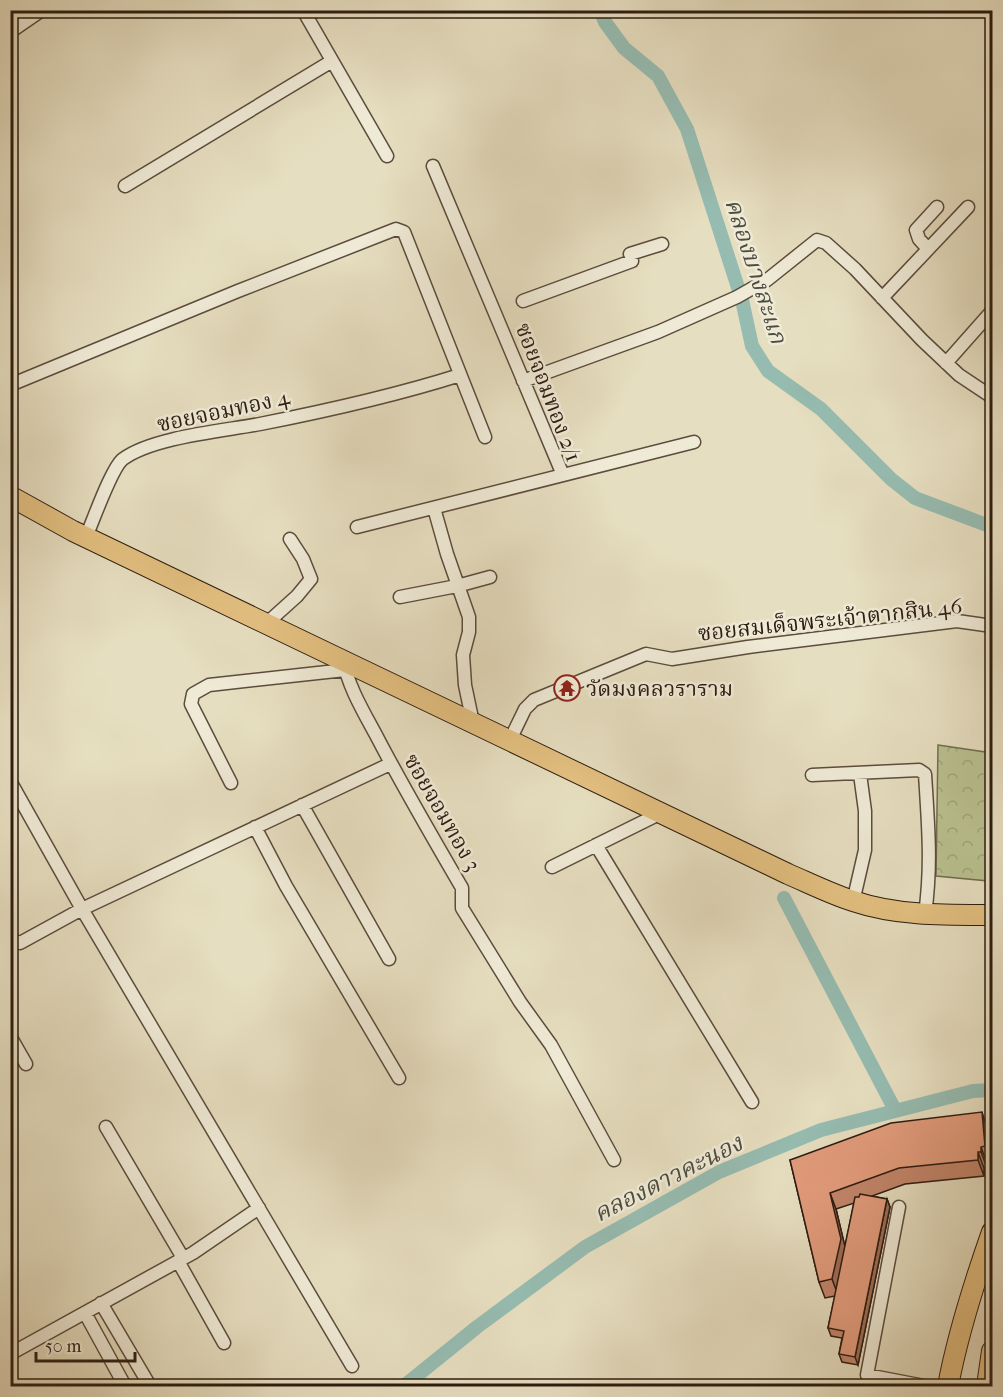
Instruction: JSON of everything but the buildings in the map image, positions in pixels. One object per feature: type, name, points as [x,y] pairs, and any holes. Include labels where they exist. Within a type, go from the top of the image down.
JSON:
[{"type":"main road","points":[[10,496],[86,537],[267,623],[344,665],[510,740],[788,874],[854,902],[886,909],[925,914],[993,915]]},
{"type":"main road","points":[[948,1386],[969,1298],[993,1232]]},
{"type":"main road","points":[[987,1386],[992,1357]]},
{"type":"street","points":[[10,32],[42,10]]},
{"type":"street","points":[[303,10],[387,156]]},
{"type":"street","points":[[126,186],[332,61]]},
{"type":"street","name":"ซอยจอมทอง 2/1","points":[[357,527],[563,475],[433,166]]},
{"type":"street","points":[[928,249],[919,239],[916,230],[937,207]]},
{"type":"street","points":[[882,298],[968,207]]},
{"type":"street","points":[[15,383],[396,229],[404,232],[485,437]]},
{"type":"street","points":[[523,381],[658,332],[737,297],[767,280],[817,240],[826,243],[959,375],[993,397]]},
{"type":"street","points":[[523,301],[662,243]]},
{"type":"street","points":[[946,363],[993,311]]},
{"type":"street","name":"ซอยจอมทอง 4","points":[[86,537],[109,482],[122,460],[157,443],[262,423],[417,388],[460,375]]},
{"type":"street","points":[[563,475],[694,442]]},
{"type":"street","points":[[434,508],[469,617],[469,632],[463,655],[465,685],[473,723]]},
{"type":"street","points":[[267,623],[297,596],[311,579],[303,559],[290,539]]},
{"type":"street","points":[[400,597],[458,586],[490,576]]},
{"type":"street","name":"ซอยสมเด็จพระเจ้าตากสิน 46","points":[[510,740],[525,709],[534,700],[646,654],[672,658],[748,646],[957,621],[993,626]]},
{"type":"street","points":[[231,783],[191,704],[193,694],[209,685],[344,665]]},
{"type":"street","name":"ซอยจอมทอง 3","points":[[344,665],[358,700],[390,764],[462,888],[462,908],[551,1045],[614,1160]]},
{"type":"street","points":[[10,935],[14,941],[20,943],[82,909],[390,764]]},
{"type":"street","points":[[812,775],[919,770],[925,774],[930,858],[925,914]]},
{"type":"street","points":[[854,902],[865,849],[865,811],[860,774]]},
{"type":"street","points":[[10,781],[82,909],[352,1366]]},
{"type":"street","points":[[302,805],[389,960]]},
{"type":"street","points":[[552,867],[661,813]]},
{"type":"street","points":[[255,827],[286,886],[399,1078]]},
{"type":"street","points":[[596,845],[752,1102]]},
{"type":"street","points":[[10,1036],[26,1064]]},
{"type":"street","points":[[106,1127],[225,1343]]},
{"type":"street","points":[[899,1207],[867,1375],[924,1386]]},
{"type":"street","points":[[10,1354],[180,1260],[259,1208]]},
{"type":"street","points":[[101,1303],[150,1386]]},
{"type":"street","points":[[84,1313],[125,1386]]},
{"type":"green space","points":[[938,745],[992,753],[992,902],[988,902],[988,881],[936,876]]},
{"type":"waterway","name":"คลองบางสะแก","points":[[600,10],[605,22],[624,48],[658,76],[687,129],[742,300],[752,346],[768,371],[821,409],[891,479],[915,498],[992,527]]},
{"type":"waterway","points":[[784,898],[895,1110]]},
{"type":"waterway","name":"คลองดาวคะนอง","points":[[404,1386],[477,1327],[585,1247],[719,1172],[821,1130],[973,1091],[992,1090]]},
{"type":"place","name":"วัดมงคลวราราม","points":[[567,688]]}]
